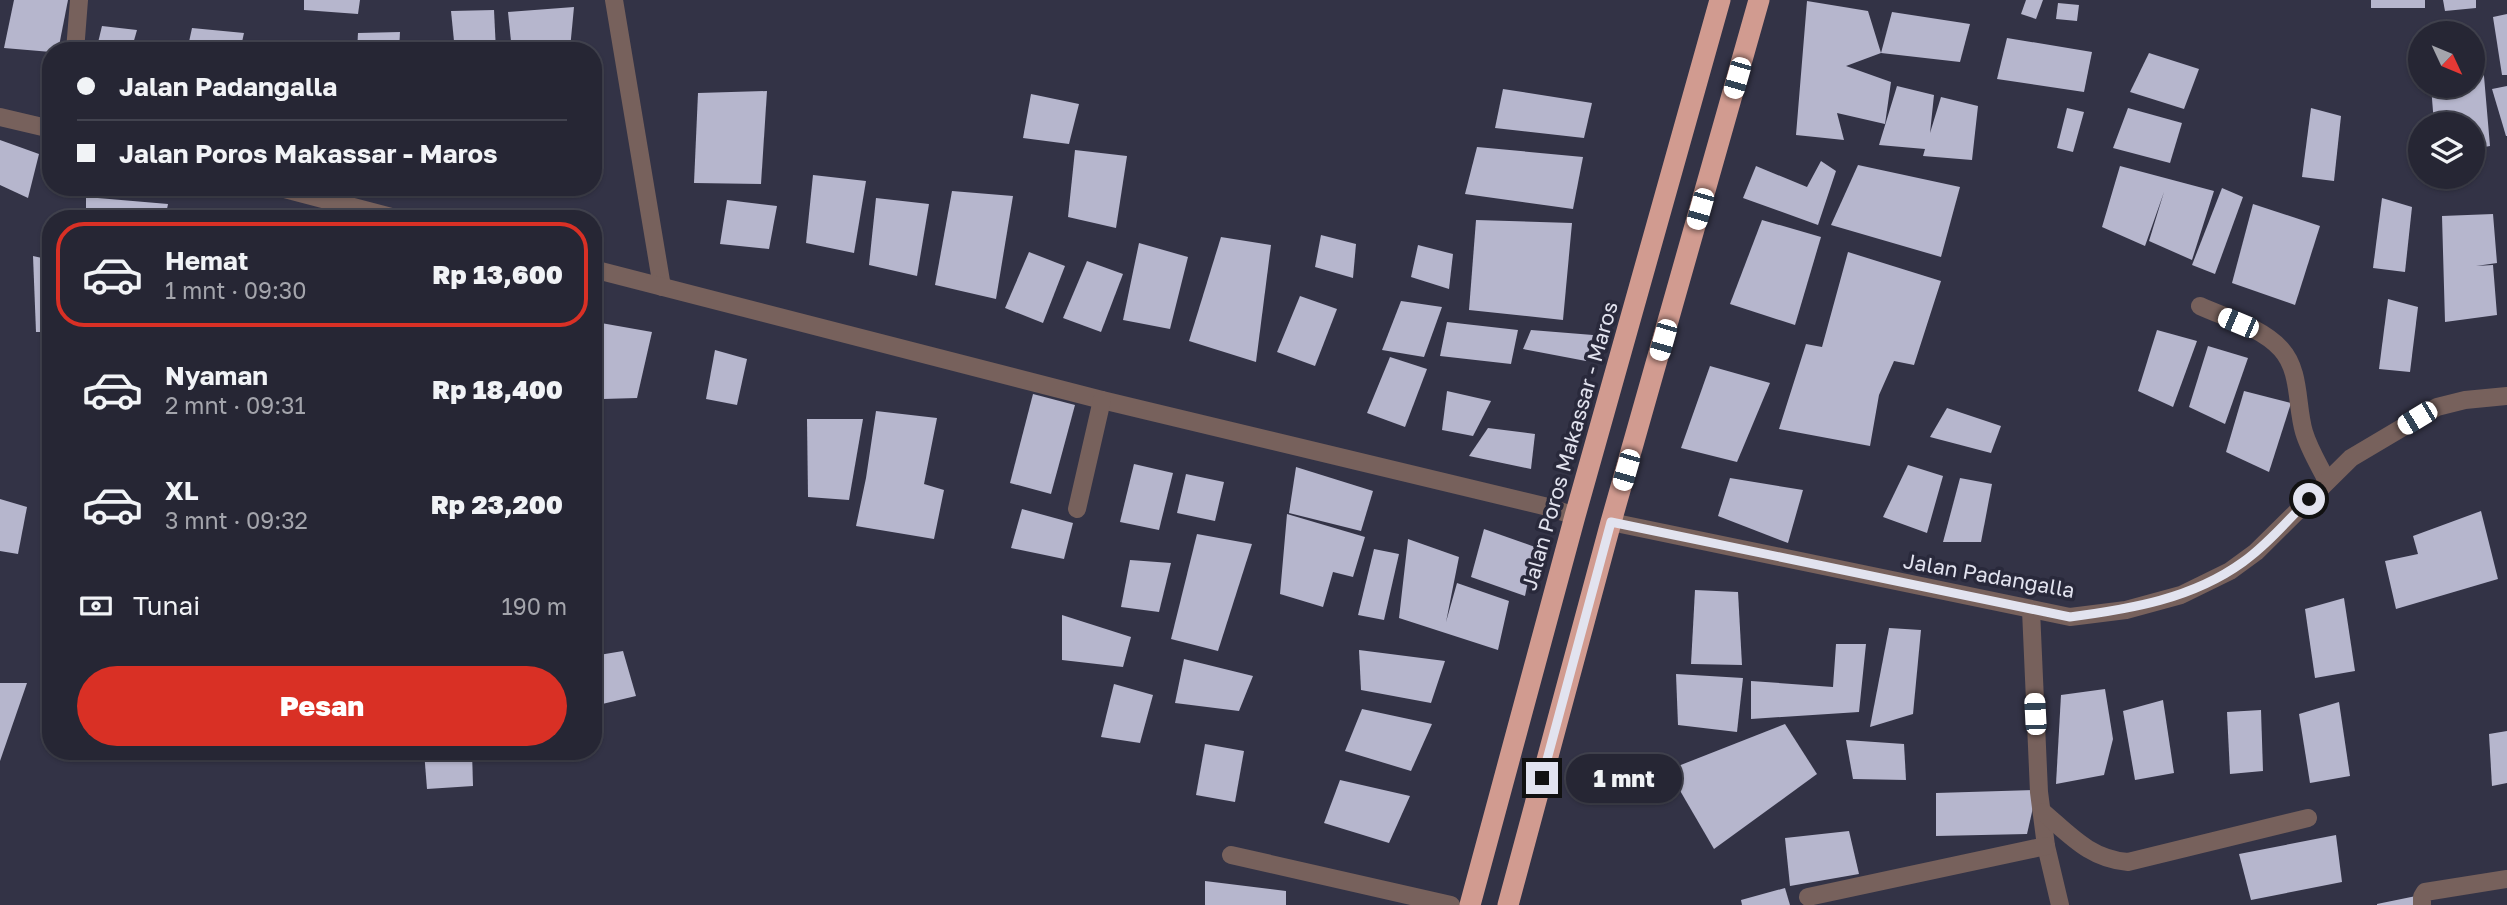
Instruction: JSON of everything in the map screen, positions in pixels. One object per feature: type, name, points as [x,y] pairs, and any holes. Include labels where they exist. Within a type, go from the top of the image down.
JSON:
[{"type":"highway","name":"Jalan Poros Makassar - Maros","points":[[1471,905],[1720,0]]},
{"type":"highway","points":[[1508,905],[1611,522],[1759,0]]},
{"type":"street","points":[[76,42],[79,0]]},
{"type":"street","points":[[614,0],[662,287]]},
{"type":"street","points":[[0,117],[42,127]]},
{"type":"street","points":[[311,196],[365,210]]},
{"type":"street","points":[[602,271],[1102,400],[1576,516]]},
{"type":"street","points":[[2200,306],[2258,331],[2281,349],[2294,370],[2298,409],[2305,434],[2327,481]]},
{"type":"street","name":"Jalan Padangalla","points":[[1611,522],[2070,617],[2126,610],[2181,595],[2244,562],[2351,458],[2437,407],[2465,400],[2507,396]]},
{"type":"street","points":[[1076,509],[1102,400]]},
{"type":"street","points":[[2031,610],[2039,792],[2046,846],[2060,905]]},
{"type":"street","points":[[2043,812],[2088,850],[2110,860],[2127,862],[2308,818]]},
{"type":"street","points":[[1808,897],[2046,846]]},
{"type":"street","points":[[1231,855],[1451,905]]},
{"type":"street","points":[[2423,905],[2422,897],[2425,892],[2507,879]]},
{"type":"building","points":[[14,0],[68,0],[60,42],[42,42],[42,51],[4,48]]},
{"type":"building","points":[[304,0],[360,0],[358,14],[304,10]]},
{"type":"building","points":[[2026,0],[2043,0],[2036,19],[2021,14]]},
{"type":"building","points":[[2371,0],[2425,0],[2425,8],[2371,8]]},
{"type":"building","points":[[2443,0],[2476,0],[2476,8],[2445,11]]},
{"type":"building","points":[[1807,1],[1868,11],[1881,53],[1846,66],[1891,82],[1885,124],[1837,113],[1844,140],[1796,135]]},
{"type":"building","points":[[2058,3],[2079,5],[2077,21],[2056,19]]},
{"type":"building","points":[[574,7],[571,42],[511,42],[508,12]]},
{"type":"building","points":[[494,10],[496,42],[454,42],[451,11]]},
{"type":"building","points":[[1892,12],[1970,24],[1960,62],[1881,53]]},
{"type":"building","points":[[2507,14],[2507,75],[2502,75],[2493,17]]},
{"type":"building","points":[[102,26],[137,30],[134,42],[98,42]]},
{"type":"building","points":[[192,28],[244,33],[242,42],[189,42]]},
{"type":"building","points":[[400,32],[399,42],[358,42],[358,33]]},
{"type":"building","points":[[2007,38],[2092,52],[2084,92],[1997,79]]},
{"type":"building","points":[[2149,53],[2199,69],[2184,109],[2130,92]]},
{"type":"building","points":[[1897,86],[1934,95],[1930,133],[1941,97],[1978,106],[1972,160],[1923,156],[1925,149],[1879,145]]},
{"type":"building","points":[[2507,86],[2507,136],[2506,136],[2492,89]]},
{"type":"building","points":[[2485,88],[2490,146],[2485,147],[2485,112],[2433,112],[2432,98],[2485,98]]},
{"type":"building","points":[[1503,89],[1592,103],[1584,138],[1495,128]]},
{"type":"building","points":[[767,91],[761,184],[694,183],[698,93]]},
{"type":"building","points":[[1031,94],[1079,104],[1069,144],[1023,138]]},
{"type":"building","points":[[2067,108],[2084,112],[2073,152],[2057,148]]},
{"type":"building","points":[[2128,108],[2182,123],[2170,163],[2113,148]]},
{"type":"building","points":[[2311,108],[2341,116],[2334,181],[2302,177]]},
{"type":"building","points":[[0,140],[39,154],[28,198],[0,185]]},
{"type":"building","points":[[1477,147],[1583,157],[1573,209],[1465,194]]},
{"type":"building","points":[[1075,150],[1127,156],[1116,228],[1068,217]]},
{"type":"building","points":[[1821,161],[1836,171],[1818,225],[1743,198],[1756,166],[1807,187]]},
{"type":"building","points":[[1858,165],[1960,187],[1941,257],[1831,225]]},
{"type":"building","points":[[2120,166],[2214,191],[2192,260],[2149,241],[2164,192],[2145,246],[2102,227]]},
{"type":"building","points":[[813,175],[866,181],[854,253],[806,243]]},
{"type":"building","points":[[2222,188],[2243,197],[2215,274],[2192,265]]},
{"type":"building","points":[[952,191],[1013,196],[996,299],[935,285]]},
{"type":"building","points":[[86,197],[168,204],[167,210],[86,210]]},
{"type":"building","points":[[876,198],[929,204],[917,276],[869,265]]},
{"type":"building","points":[[2382,198],[2412,207],[2405,272],[2373,268]]},
{"type":"building","points":[[727,200],[777,206],[769,249],[720,244]]},
{"type":"building","points":[[2253,204],[2320,226],[2295,305],[2232,283]]},
{"type":"building","points":[[2493,214],[2497,263],[2476,266],[2493,265],[2497,315],[2445,322],[2442,216]]},
{"type":"building","points":[[1476,220],[1572,223],[1563,320],[1469,310]]},
{"type":"building","points":[[1762,220],[1821,237],[1795,325],[1730,304]]},
{"type":"building","points":[[1321,235],[1356,244],[1353,278],[1315,267]]},
{"type":"building","points":[[1221,237],[1271,245],[1256,362],[1189,341]]},
{"type":"building","points":[[1139,243],[1188,257],[1170,329],[1123,320]]},
{"type":"building","points":[[1418,245],[1453,254],[1449,289],[1411,277]]},
{"type":"building","points":[[1029,252],[1065,266],[1043,323],[1005,308]]},
{"type":"building","points":[[1848,252],[1941,281],[1914,365],[1894,361],[1879,395],[1870,446],[1779,429],[1806,344],[1822,347]]},
{"type":"building","points":[[33,256],[42,258],[42,332],[36,332]]},
{"type":"building","points":[[1087,261],[1123,274],[1101,332],[1063,318]]},
{"type":"building","points":[[1300,296],[1337,309],[1315,366],[1277,352]]},
{"type":"building","points":[[2388,299],[2418,307],[2410,372],[2379,369]]},
{"type":"building","points":[[1401,301],[1442,307],[1424,357],[1382,350]]},
{"type":"building","points":[[1447,322],[1518,330],[1511,364],[1440,356]]},
{"type":"building","points":[[602,323],[652,332],[637,398],[603,399]]},
{"type":"building","points":[[1531,330],[1593,335],[1586,361],[1523,349]]},
{"type":"building","points":[[2157,330],[2197,341],[2173,407],[2138,391]]},
{"type":"building","points":[[2208,346],[2248,358],[2225,424],[2189,407]]},
{"type":"building","points":[[715,350],[747,359],[737,405],[706,399]]},
{"type":"building","points":[[1390,357],[1427,369],[1405,427],[1367,413]]},
{"type":"building","points":[[1710,366],[1770,383],[1737,462],[1681,448]]},
{"type":"building","points":[[1447,391],[1491,401],[1473,436],[1442,430]]},
{"type":"building","points":[[2244,391],[2291,403],[2269,472],[2226,452]]},
{"type":"building","points":[[1033,394],[1075,405],[1051,494],[1010,483]]},
{"type":"building","points":[[1947,408],[2001,426],[1991,453],[1930,437]]},
{"type":"building","points":[[876,411],[937,418],[924,484],[944,490],[934,539],[856,526]]},
{"type":"building","points":[[807,419],[863,419],[849,500],[808,497]]},
{"type":"building","points":[[1488,428],[1535,434],[1531,469],[1469,456]]},
{"type":"building","points":[[1134,464],[1173,473],[1159,530],[1120,522]]},
{"type":"building","points":[[1908,465],[1943,476],[1927,533],[1883,517]]},
{"type":"building","points":[[1296,467],[1373,491],[1361,531],[1289,513]]},
{"type":"building","points":[[1186,474],[1224,482],[1215,521],[1177,513]]},
{"type":"building","points":[[1730,478],[1803,490],[1788,543],[1718,516]]},
{"type":"building","points":[[1960,478],[1992,484],[1981,542],[1943,542]]},
{"type":"building","points":[[0,499],[27,507],[18,554],[0,551]]},
{"type":"building","points":[[1022,509],[1073,523],[1064,559],[1011,548]]},
{"type":"building","points":[[2481,511],[2498,579],[2396,609],[2385,561],[2418,554],[2413,536]]},
{"type":"building","points":[[1287,514],[1365,537],[1353,577],[1333,572],[1323,607],[1280,594]]},
{"type":"building","points":[[1484,529],[1535,547],[1525,596],[1471,577]]},
{"type":"building","points":[[1197,534],[1252,544],[1218,651],[1171,639]]},
{"type":"building","points":[[1408,539],[1459,557],[1446,622],[1457,583],[1509,601],[1498,650],[1399,618]]},
{"type":"building","points":[[1374,549],[1399,554],[1384,620],[1358,615]]},
{"type":"building","points":[[1130,560],[1171,563],[1159,612],[1121,607]]},
{"type":"building","points":[[1695,590],[1738,592],[1742,665],[1691,664]]},
{"type":"building","points":[[2344,598],[2355,671],[2315,678],[2305,609]]},
{"type":"building","points":[[1062,615],[1131,637],[1123,667],[1062,660]]},
{"type":"building","points":[[1889,628],[1921,630],[1913,714],[1870,727]]},
{"type":"building","points":[[1836,644],[1866,644],[1859,712],[1751,719],[1751,681],[1833,687]]},
{"type":"building","points":[[1359,650],[1445,661],[1431,703],[1361,690]]},
{"type":"building","points":[[623,651],[636,696],[602,704],[602,654]]},
{"type":"building","points":[[1184,659],[1253,676],[1239,711],[1175,703]]},
{"type":"building","points":[[1676,674],[1743,678],[1737,732],[1678,725]]},
{"type":"building","points":[[0,683],[27,683],[0,761]]},
{"type":"building","points":[[1114,684],[1153,695],[1140,743],[1101,737]]},
{"type":"building","points":[[2105,689],[2113,739],[2104,775],[2056,784],[2061,695]]},
{"type":"building","points":[[2163,700],[2174,773],[2135,780],[2123,711]]},
{"type":"building","points":[[2339,702],[2350,776],[2310,783],[2299,714]]},
{"type":"building","points":[[1362,709],[1432,724],[1411,771],[1345,751]]},
{"type":"building","points":[[2261,710],[2263,771],[2230,774],[2227,712]]},
{"type":"building","points":[[1785,724],[1817,774],[1714,849],[1668,770]]},
{"type":"building","points":[[2507,731],[2507,783],[2492,786],[2489,734]]},
{"type":"building","points":[[1846,740],[1904,744],[1906,780],[1853,779]]},
{"type":"building","points":[[1205,744],[1244,751],[1235,802],[1196,795]]},
{"type":"building","points":[[425,760],[472,760],[473,786],[427,789]]},
{"type":"building","points":[[1340,780],[1410,796],[1389,843],[1324,823]]},
{"type":"building","points":[[2037,790],[2027,834],[1936,836],[1936,793]]},
{"type":"building","points":[[1849,831],[1859,874],[1790,886],[1785,838]]},
{"type":"building","points":[[2336,835],[2342,882],[2251,900],[2239,854]]},
{"type":"building","points":[[1205,881],[1286,891],[1286,905],[1205,905]]},
{"type":"building","points":[[1785,888],[1790,905],[1742,905],[1741,900]]},
{"type":"building","points":[[2416,896],[2416,905],[2377,905],[2377,904]]},
{"type":"route","points":[[1542,778],[1611,522],[2070,617],[2126,610],[2181,595],[2230,571],[2256,552],[2309,499]]}]
